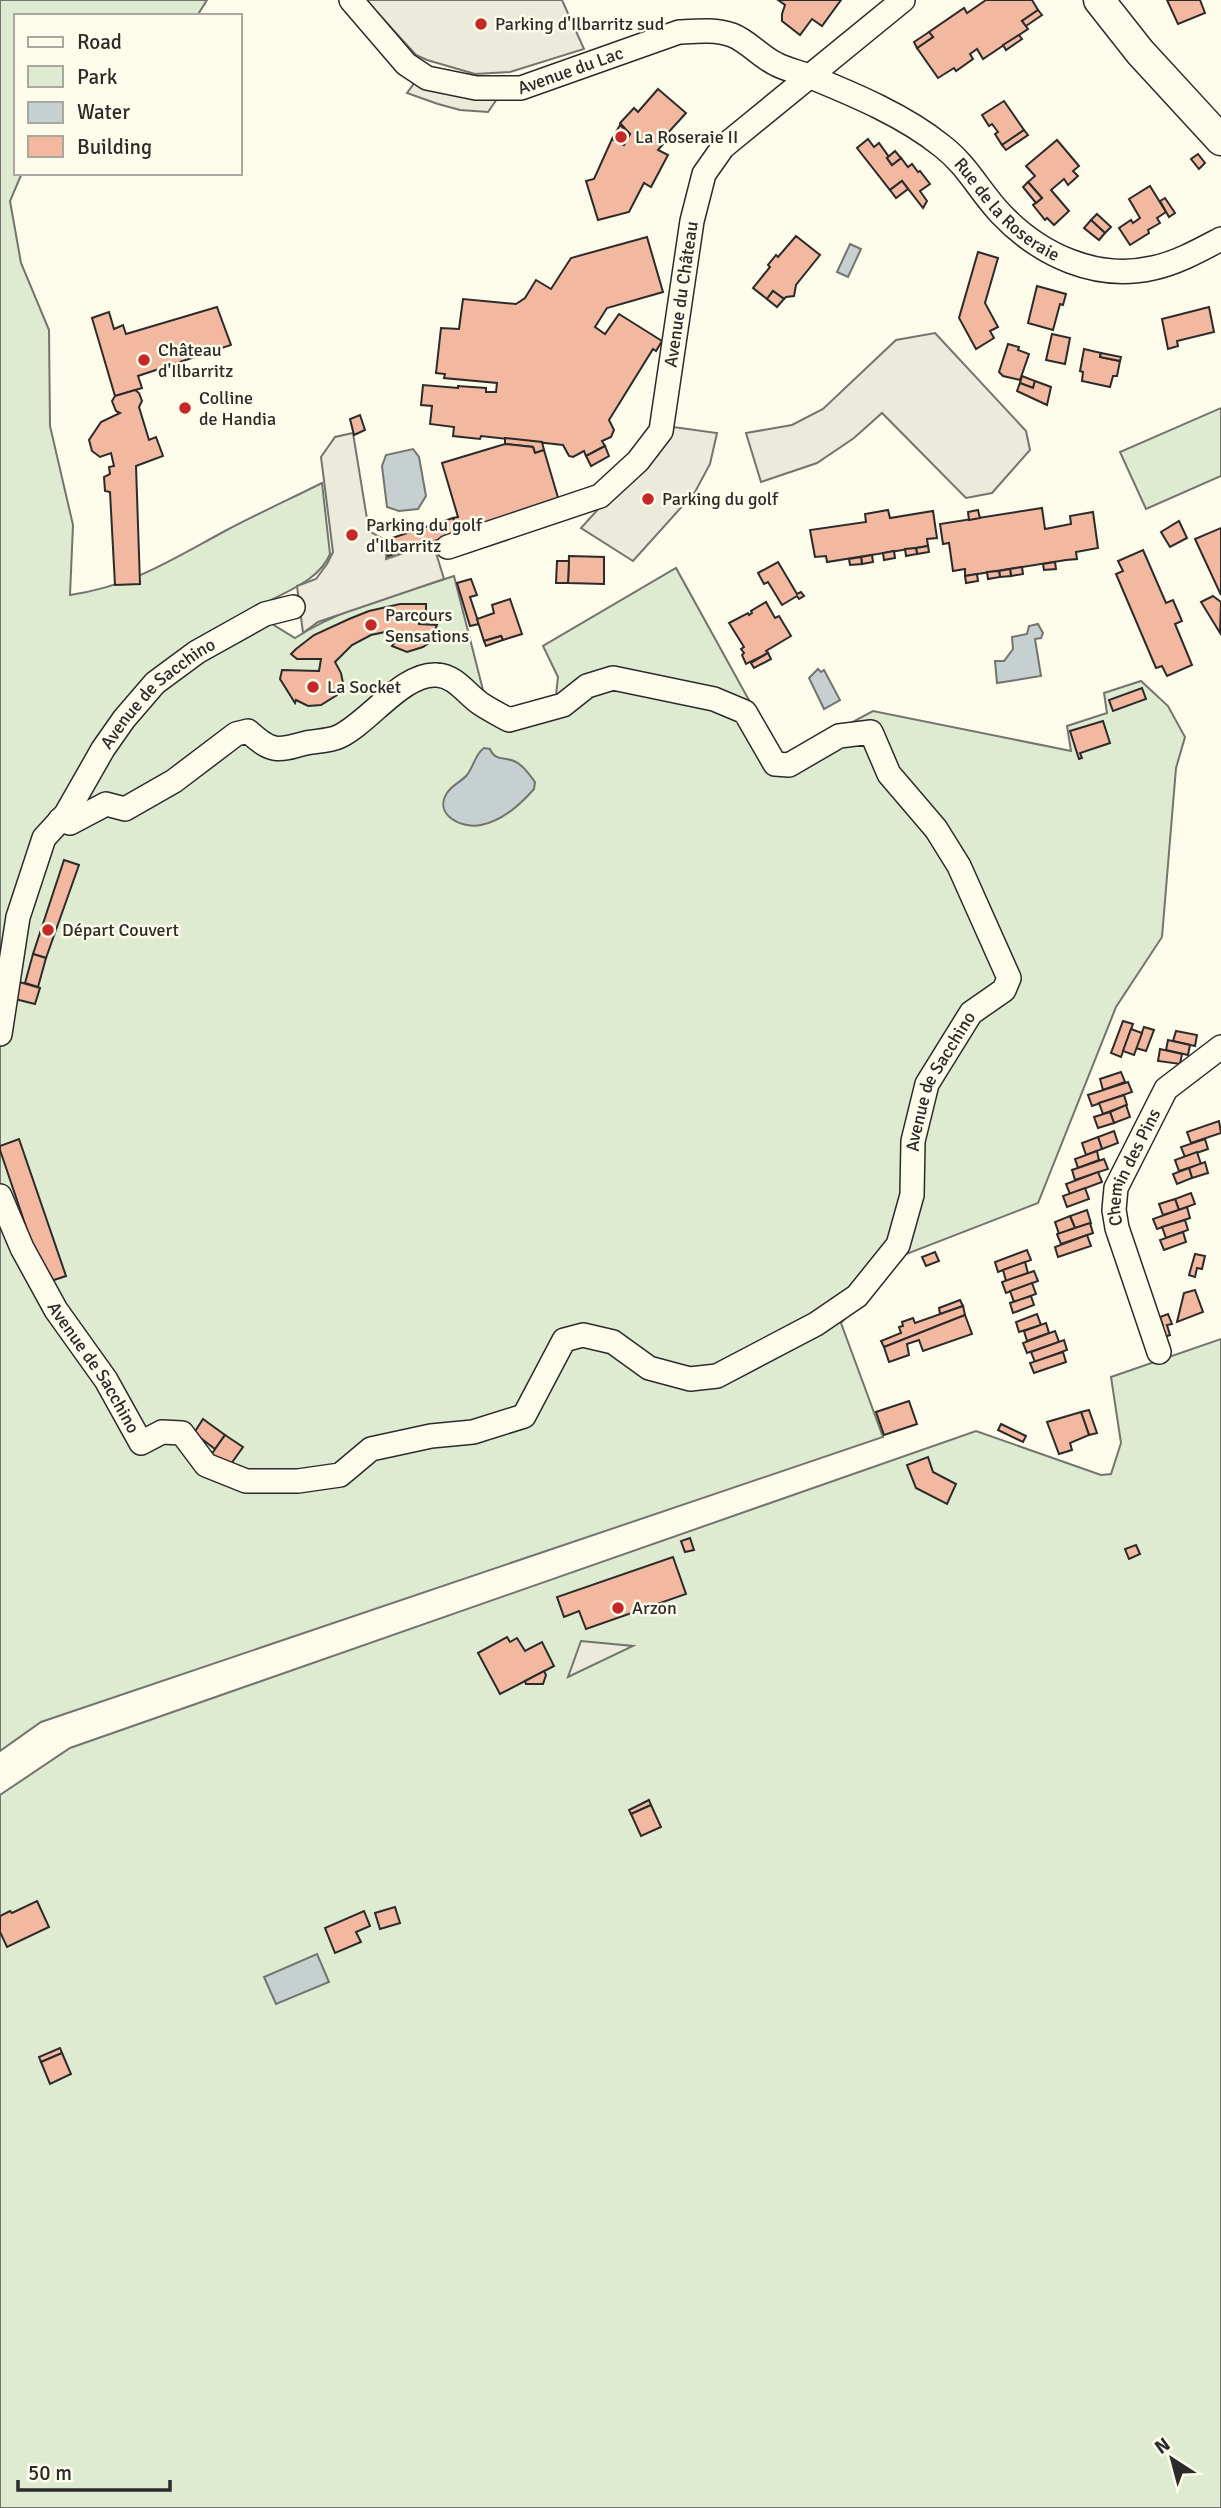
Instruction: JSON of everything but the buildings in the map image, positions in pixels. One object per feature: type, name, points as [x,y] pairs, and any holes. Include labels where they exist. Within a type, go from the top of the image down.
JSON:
[{"type":"main road","points":[[1099,0],[1140,52],[1221,140]]},
{"type":"street","name":"Avenue du Lac","points":[[351,0],[406,64],[427,78],[476,88],[521,88],[680,32],[707,30],[732,35],[776,64],[810,76]]},
{"type":"street","name":"Avenue du Château","points":[[448,547],[600,496],[638,461],[661,431],[692,221],[705,174],[723,147],[903,0]]},
{"type":"street","name":"Rue de la Roseraie","points":[[810,76],[912,126],[941,145],[962,163],[1001,213],[1031,242],[1074,263],[1113,273],[1154,268],[1194,253],[1221,239]]},
{"type":"street","name":"Avenue de Sacchino","points":[[0,1034],[18,917],[44,838],[61,820],[124,719],[156,683],[197,652],[265,614],[293,607]]},
{"type":"street","name":"Avenue de Sacchino","points":[[0,1196],[22,1248],[56,1310],[106,1380],[141,1443],[162,1432],[182,1433],[206,1465],[246,1481],[298,1481],[340,1475],[371,1449],[431,1436],[473,1432],[524,1416],[564,1340],[583,1335],[612,1342],[649,1367],[690,1379],[717,1376],[816,1324],[857,1296],[898,1245],[912,1195],[913,1141],[927,1084],[971,1013],[1004,990],[1009,978],[959,866],[936,828],[889,774],[871,732],[839,736],[789,765],[775,764],[745,712],[714,699],[613,678],[587,686],[563,705],[509,720],[479,703],[457,682],[437,674],[419,678],[391,694],[377,710],[338,737],[283,751],[262,744],[248,731],[236,734],[174,781],[125,809],[106,804],[70,823],[61,820]]},
{"type":"street","name":"Chemin des Pins","points":[[1159,1352],[1118,1228],[1114,1210],[1115,1188],[1166,1089],[1221,1047]]},
{"type":"green space","points":[[0,0],[207,0],[198,14],[14,14],[14,175],[21,175],[10,201],[21,263],[49,330],[50,426],[73,525],[70,595],[113,585],[169,562],[322,483],[330,554],[310,578],[262,605],[269,622],[295,638],[352,610],[454,576],[483,690],[496,709],[516,713],[556,695],[558,677],[543,646],[676,568],[782,760],[873,711],[1071,751],[1067,726],[1107,713],[1104,693],[1141,681],[1168,706],[1185,737],[1176,768],[1162,937],[1116,1007],[1038,1203],[901,1256],[841,1323],[883,1437],[41,1722],[0,1751]]},
{"type":"green space","points":[[1221,408],[1221,476],[1146,509],[1120,452]]},
{"type":"green space","points":[[1221,1339],[1221,2508],[0,2508],[0,1795],[70,1748],[976,1431],[1101,1475],[1111,1474],[1121,1443],[1111,1377]]},
{"type":"shaded area","name":"Parking d'Ilbarritz sud","points":[[366,0],[562,0],[584,49],[510,72],[475,74],[416,55]]},
{"type":"shaded area","points":[[421,74],[499,96],[488,112],[460,110],[438,104],[407,93]]},
{"type":"shaded area","points":[[935,333],[1026,431],[1030,450],[992,493],[966,498],[882,413],[854,438],[817,463],[761,482],[746,433],[792,425],[823,409],[896,340]]},
{"type":"shaded area","name":"Parking du golf","points":[[673,427],[717,433],[710,464],[695,492],[633,561],[581,528]]},
{"type":"shaded area","name":"Parking du golf d'Ilbarritz","points":[[353,433],[369,531],[387,541],[386,559],[433,543],[444,579],[318,622],[303,633],[297,586],[316,579],[333,552],[321,457],[335,437]]},
{"type":"shaded area","points":[[581,1641],[633,1646],[568,1677]]},
{"type":"water","points":[[850,244],[861,249],[848,277],[837,272]]},
{"type":"water","points":[[413,449],[419,457],[426,496],[418,509],[399,511],[387,507],[382,466],[386,455]]},
{"type":"water","points":[[1038,624],[1043,633],[1041,638],[1035,639],[1041,676],[997,683],[995,661],[1004,661],[1013,649],[1012,637],[1027,634],[1029,626]]},
{"type":"water","points":[[818,669],[821,672],[824,670],[840,700],[824,709],[809,678]]},
{"type":"water","points":[[484,748],[490,749],[497,757],[520,765],[535,782],[534,789],[517,806],[496,820],[481,825],[466,825],[447,814],[444,801],[449,790],[467,775]]},
{"type":"water","points":[[317,1954],[329,1982],[276,2004],[264,1977]]},
{"type":"place","name":"Parking d'Ilbarritz sud","points":[[481,24]]},
{"type":"place","name":"La Roseraie II","points":[[621,137]]},
{"type":"place","name":"Château d'Ilbarritz","points":[[144,360]]},
{"type":"place","name":"Colline de Handia","points":[[185,408]]},
{"type":"place","name":"Parking du golf","points":[[648,499]]},
{"type":"place","name":"Parking du golf d'Ilbarritz","points":[[352,535]]},
{"type":"place","name":"Parcours Sensations","points":[[371,625]]},
{"type":"place","name":"La Socket","points":[[313,687]]},
{"type":"place","name":"Départ Couvert","points":[[48,930]]},
{"type":"place","name":"Arzon","points":[[618,1608]]}]
